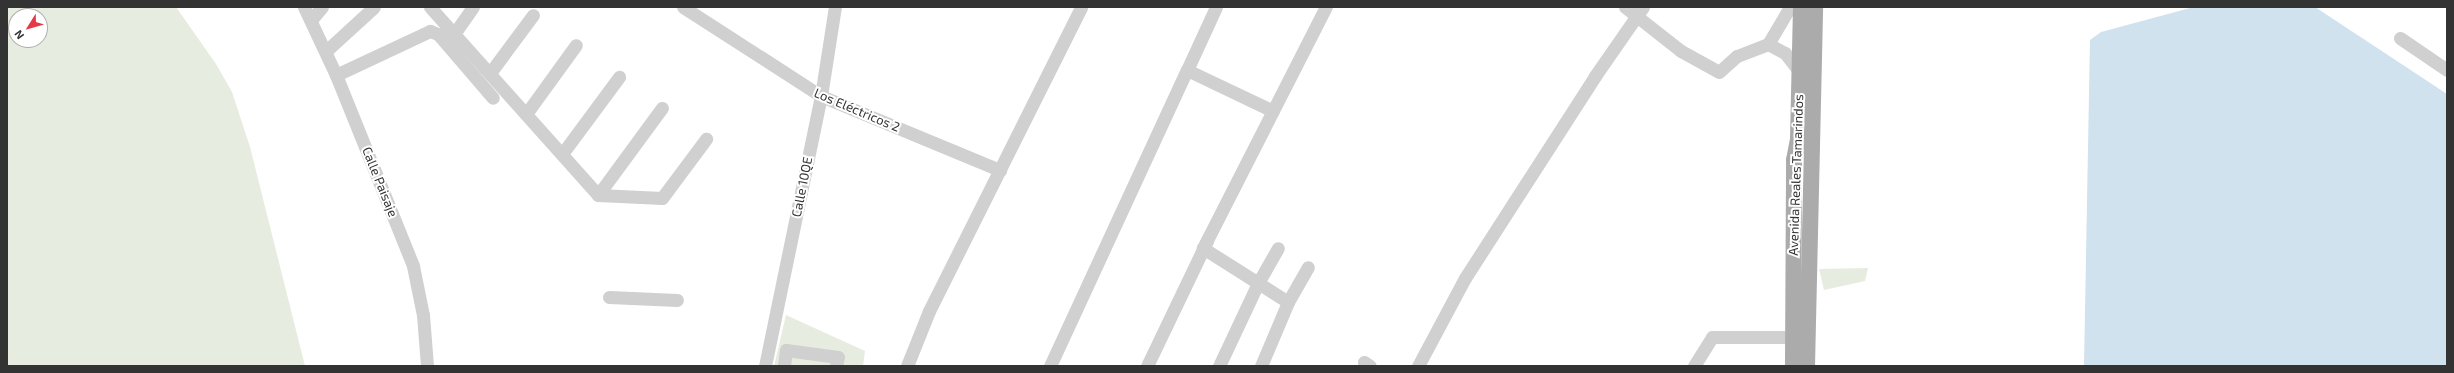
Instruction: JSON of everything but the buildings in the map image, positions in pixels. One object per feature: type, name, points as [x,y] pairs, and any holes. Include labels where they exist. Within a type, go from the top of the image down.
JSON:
[{"type":"main road","name":"Avenida Reales Tamarindos","points":[[1793,366],[1794,337],[1800,307],[1808,30],[1800,7]]},
{"type":"main road","name":"Avenida Reales Tamarindos","points":[[1807,366],[1800,307],[1794,160],[1798,139],[1799,71],[1808,30],[1815,7]]},
{"type":"street","name":"Calle Paisaje","points":[[304,7],[326,51],[413,266],[423,315],[427,366]]},
{"type":"street","points":[[311,20],[322,7]]},
{"type":"street","points":[[326,51],[374,7]]},
{"type":"street","points":[[430,7],[598,195],[662,198],[706,139]]},
{"type":"street","points":[[454,34],[473,7]]},
{"type":"street","name":"Los Eléctricos 2","points":[[683,7],[821,96],[1000,170]]},
{"type":"street","name":"Calle 10QE","points":[[765,366],[821,96],[835,7]]},
{"type":"street","points":[[907,363],[929,311],[1081,7]]},
{"type":"street","points":[[1050,366],[1216,7]]},
{"type":"street","points":[[1625,7],[1640,11],[1681,51],[1719,72],[1737,56],[1768,44],[1790,7]]},
{"type":"street","points":[[1147,366],[1203,248],[1273,111],[1321,9]]},
{"type":"street","points":[[1418,366],[1465,278],[1595,76],[1640,11]]},
{"type":"street","points":[[490,74],[533,15]]},
{"type":"street","points":[[336,75],[430,31],[438,34],[493,98]]},
{"type":"street","points":[[2400,38],[2447,70]]},
{"type":"street","points":[[1768,44],[1785,53],[1799,71]]},
{"type":"street","points":[[526,114],[576,45]]},
{"type":"street","points":[[1187,70],[1273,111]]},
{"type":"street","points":[[562,154],[619,77]]},
{"type":"street","points":[[598,195],[662,108]]},
{"type":"street","points":[[1203,248],[1288,302]]},
{"type":"street","points":[[1219,366],[1258,282],[1278,248]]},
{"type":"street","points":[[1261,366],[1288,302],[1308,267]]},
{"type":"street","points":[[609,297],[677,300]]},
{"type":"street","points":[[1694,366],[1712,337],[1794,337]]},
{"type":"street","points":[[784,366],[786,350],[838,357],[836,366]]},
{"type":"shaded area","points":[[7,7],[176,7],[216,64],[232,92],[250,147],[305,366],[7,366]]},
{"type":"shaded area","points":[[1868,268],[1865,281],[1824,290],[1819,269]]},
{"type":"shaded area","points":[[786,315],[865,351],[863,366],[774,366]]},
{"type":"water","points":[[2194,7],[2315,7],[2447,94],[2447,366],[2084,366],[2090,40],[2101,32]]}]
